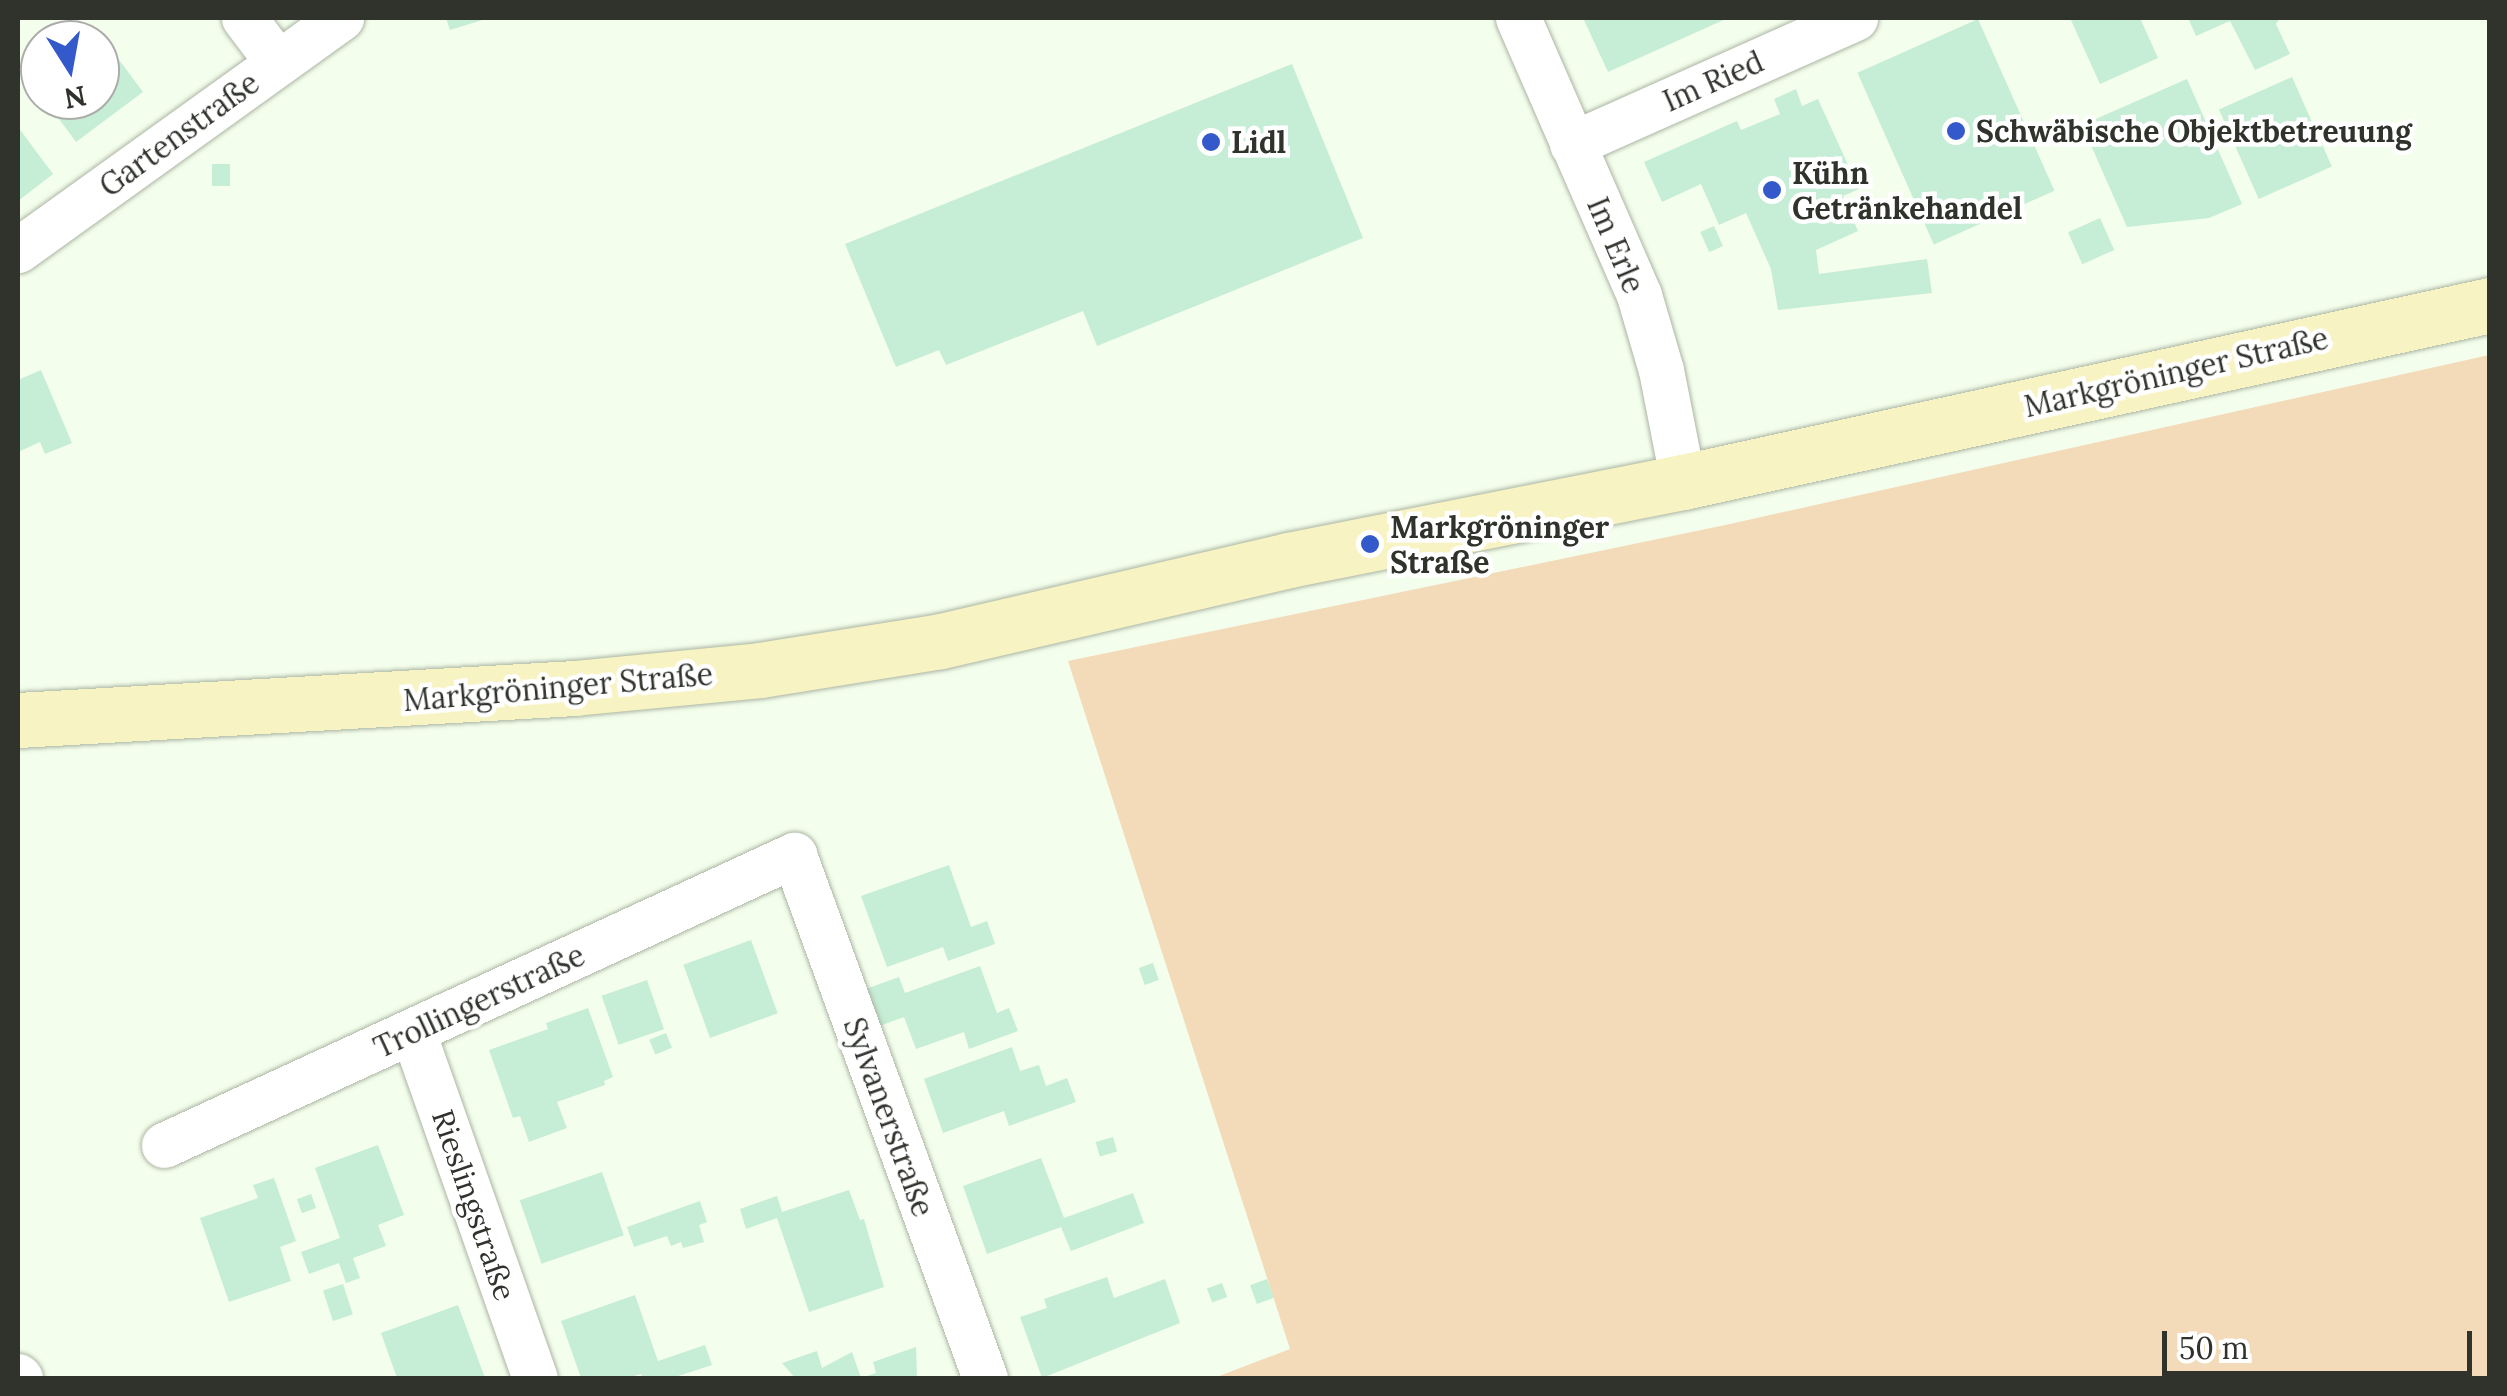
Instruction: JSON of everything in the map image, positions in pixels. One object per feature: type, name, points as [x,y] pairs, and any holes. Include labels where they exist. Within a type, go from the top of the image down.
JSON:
[{"type":"main road","name":"Markgröninger Straße","points":[[18,720],[574,688],[760,670],[954,638],[1289,560],[1683,482],[2465,310]]},
{"type":"street","points":[[244,18],[278,63]]},
{"type":"street","name":"Gartenstraße","points":[[18,250],[341,18]]},
{"type":"street","name":"Im Erle","points":[[1518,18],[1639,295],[1660,370],[1683,482]]},
{"type":"street","name":"Im Ried","points":[[1572,144],[1855,18]]},
{"type":"street","name":"Trollingerstraße","points":[[164,1145],[794,855]]},
{"type":"street","name":"Sylvanerstraße","points":[[794,855],[985,1378]]},
{"type":"street","name":"Rieslingstraße","points":[[413,1032],[535,1378]]},
{"type":"shaded area","points":[[2489,355],[2489,1378],[1214,1378],[1290,1349],[1068,661],[1730,524]]},
{"type":"building","points":[[446,18],[489,18],[450,30]]},
{"type":"building","points":[[1583,18],[1728,18],[1608,72]]},
{"type":"building","points":[[2070,18],[2140,18],[2158,58],[2100,84]]},
{"type":"building","points":[[2188,18],[2280,18],[2276,24],[2290,54],[2255,70],[2230,21],[2196,36]]},
{"type":"building","name":"Schwäbische Objektbetreuung","points":[[1978,19],[2054,191],[1934,244],[1857,73]]},
{"type":"building","points":[[120,61],[143,92],[120,109]]},
{"type":"building","name":"Lidl","points":[[1292,64],[1363,238],[1097,346],[1083,311],[946,365],[939,350],[896,367],[845,244]]},
{"type":"building","points":[[2292,77],[2332,167],[2259,199],[2219,110]]},
{"type":"building","points":[[2187,79],[2242,204],[2209,218],[2127,227],[2082,125]]},
{"type":"building","name":"Kühn Getränkehandel","points":[[1796,89],[1802,106],[1818,99],[1859,189],[1843,196],[1858,231],[1816,250],[1819,274],[1927,259],[1932,293],[1778,310],[1771,269],[1746,213],[1719,225],[1701,184],[1662,202],[1644,162],[1737,121],[1741,130],[1780,114],[1774,99]]},
{"type":"building","points":[[60,120],[105,120],[76,142]]},
{"type":"building","points":[[18,127],[53,174],[18,201]]},
{"type":"building","points":[[212,164],[230,164],[230,186],[212,186]]},
{"type":"building","points":[[2100,218],[2114,250],[2082,264],[2068,232]]},
{"type":"building","points":[[1714,226],[1723,246],[1709,252],[1700,232]]},
{"type":"building","points":[[41,370],[72,443],[45,454],[40,442],[18,452],[18,380]]},
{"type":"building","points":[[949,865],[971,927],[987,921],[995,944],[948,961],[943,947],[887,967],[861,896]]},
{"type":"building","points":[[751,940],[778,1013],[710,1038],[683,965]]},
{"type":"building","points":[[1153,963],[1159,980],[1145,985],[1139,968]]},
{"type":"building","points":[[980,966],[997,1013],[1009,1008],[1018,1031],[969,1049],[964,1032],[916,1049],[904,1017],[877,1027],[863,990],[899,977],[905,993]]},
{"type":"building","points":[[647,980],[664,1029],[619,1045],[602,996]]},
{"type":"building","points":[[588,1008],[613,1077],[604,1081],[605,1085],[557,1102],[567,1128],[529,1142],[520,1116],[513,1118],[489,1050],[548,1029],[546,1023]]},
{"type":"building","points":[[666,1033],[672,1048],[655,1055],[649,1040]]},
{"type":"building","points":[[1012,1047],[1020,1071],[1039,1065],[1046,1086],[1067,1078],[1076,1102],[1009,1126],[1004,1111],[943,1133],[924,1079]]},
{"type":"building","points":[[1113,1137],[1117,1151],[1100,1156],[1096,1142]]},
{"type":"building","points":[[378,1145],[404,1215],[378,1225],[386,1246],[353,1258],[360,1278],[346,1283],[339,1263],[309,1274],[301,1252],[340,1238],[315,1168]]},
{"type":"building","points":[[1041,1158],[1064,1218],[1133,1193],[1144,1223],[1071,1251],[1061,1227],[987,1254],[963,1186]]},
{"type":"building","points":[[602,1172],[624,1235],[542,1264],[520,1200]]},
{"type":"building","points":[[274,1178],[296,1241],[280,1247],[291,1281],[229,1302],[200,1218],[258,1198],[253,1185]]},
{"type":"building","points":[[849,1190],[860,1220],[864,1219],[884,1287],[809,1312],[777,1218],[746,1229],[740,1209],[777,1196],[782,1212]]},
{"type":"building","points":[[311,1194],[316,1208],[302,1213],[297,1199]]},
{"type":"building","points":[[700,1201],[707,1222],[699,1225],[704,1242],[683,1248],[681,1242],[671,1246],[667,1236],[634,1247],[627,1227]]},
{"type":"building","points":[[1107,1277],[1114,1298],[1165,1279],[1180,1323],[1042,1378],[1020,1317],[1047,1308],[1044,1299]]},
{"type":"building","points":[[1267,1279],[1274,1298],[1257,1304],[1250,1285]]},
{"type":"building","points":[[1222,1283],[1227,1297],[1212,1303],[1207,1288]]},
{"type":"building","points":[[343,1284],[353,1314],[333,1321],[323,1290]]},
{"type":"building","points":[[635,1295],[658,1361],[705,1345],[712,1365],[672,1378],[643,1378],[641,1374],[627,1378],[581,1378],[561,1321]]},
{"type":"building","points":[[458,1305],[485,1378],[397,1378],[381,1333]]},
{"type":"building","points":[[916,1347],[917,1378],[861,1378],[876,1373],[873,1362]]},
{"type":"building","points":[[817,1351],[822,1368],[852,1352],[861,1378],[795,1378],[782,1363]]},
{"type":"place","name":"Schwäbische Objektbetreuung","points":[[1956,131]]},
{"type":"place","name":"Lidl","points":[[1211,142]]},
{"type":"place","name":"Kühn Getränkehandel","points":[[1772,190]]},
{"type":"place","name":"Markgröninger Straße","points":[[1370,544]]}]
